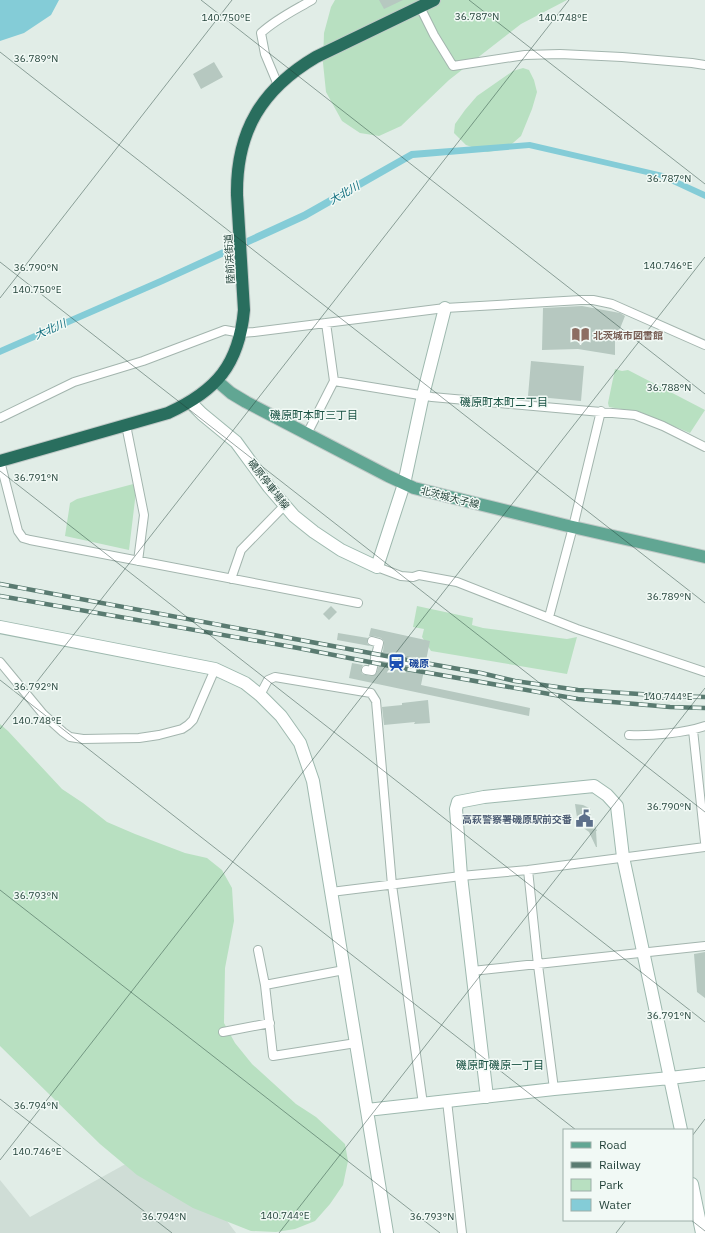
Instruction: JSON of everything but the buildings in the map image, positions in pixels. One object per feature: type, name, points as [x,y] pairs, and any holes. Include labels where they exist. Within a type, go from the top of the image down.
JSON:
[{"type":"highway","name":"陸前浜街道","points":[[0,461],[168,413],[190,402],[209,389],[217,381],[231,362],[241,333],[244,310],[237,177],[240,152],[259,108],[268,95],[278,85],[296,69],[316,56],[434,0]]},
{"type":"main road","name":"北茨城大子線","points":[[217,381],[246,402],[404,484],[422,490],[573,527],[705,557]]},
{"type":"street","points":[[278,85],[264,54],[261,33],[280,19],[312,0]]},
{"type":"street","points":[[420,7],[434,35],[453,66],[526,55],[560,54],[622,57],[705,65]]},
{"type":"street","points":[[0,418],[74,382],[143,361],[225,330],[241,333],[445,308],[566,300],[593,300],[612,304],[705,344]]},
{"type":"street","points":[[445,308],[423,396],[404,484],[377,567],[400,576],[413,577],[419,575],[457,582],[577,629],[705,672]]},
{"type":"street","points":[[307,434],[334,381],[326,323]]},
{"type":"street","points":[[334,381],[423,396],[635,415],[705,446]]},
{"type":"street","name":"磯原停車場線","points":[[190,402],[236,442],[269,487],[294,516],[314,532],[341,550],[377,567]]},
{"type":"street","points":[[549,617],[573,527],[600,411]]},
{"type":"street","points":[[126,425],[144,515],[138,561]]},
{"type":"street","points":[[0,461],[18,531],[23,538],[358,603]]},
{"type":"street","points":[[231,579],[241,550],[284,506]]},
{"type":"street","points":[[0,627],[215,668],[245,683],[260,694],[281,716],[300,743],[313,781],[387,1233]]},
{"type":"street","points":[[368,669],[376,656],[374,643]]},
{"type":"street","points":[[376,656],[413,662]]},
{"type":"street","points":[[0,662],[43,714],[63,732],[70,736],[83,739],[139,738],[182,729],[193,720],[215,668]]},
{"type":"street","points":[[260,694],[268,680],[275,677],[371,693],[376,701],[392,885],[424,1104]]},
{"type":"street","points":[[629,735],[693,730],[705,726]]},
{"type":"street","points":[[693,730],[705,842]]},
{"type":"street","points":[[487,1097],[461,876],[456,816],[458,802],[484,797],[594,786],[607,794],[617,806],[623,858],[681,1129]]},
{"type":"street","points":[[330,892],[461,876],[528,870],[705,847]]},
{"type":"street","points":[[528,870],[538,965],[554,1089]]},
{"type":"street","points":[[472,971],[643,954],[705,946]]},
{"type":"street","points":[[258,950],[265,985],[273,1056],[356,1043]]},
{"type":"street","points":[[265,985],[344,970]]},
{"type":"street","points":[[223,1032],[270,1023]]},
{"type":"street","points":[[367,1110],[705,1074]]},
{"type":"street","points":[[447,1102],[462,1233]]},
{"type":"street","points":[[693,1189],[702,1233]]},
{"type":"shaded area","points":[[167,1141],[236,1233],[0,1233],[0,1180],[30,1217]]},
{"type":"green space","points":[[335,0],[567,0],[521,24],[449,80],[401,126],[379,136],[360,133],[342,121],[326,92],[323,63],[324,33],[331,7]]},
{"type":"green space","points":[[523,68],[529,70],[534,80],[537,92],[521,136],[506,149],[487,152],[466,145],[454,133],[455,124],[465,110],[477,96],[513,71]]},
{"type":"green space","points":[[615,369],[622,371],[628,370],[705,410],[690,433],[640,412],[609,407],[608,403]]},
{"type":"green space","points":[[137,483],[129,550],[65,536],[70,503],[77,499]]},
{"type":"green space","points":[[417,606],[473,618],[472,625],[483,628],[567,639],[577,637],[567,674],[431,651],[422,637],[424,629],[413,627]]},
{"type":"green space","points":[[0,724],[62,789],[107,822],[185,853],[207,858],[222,870],[232,888],[234,921],[225,968],[224,1023],[235,1043],[252,1064],[296,1104],[316,1117],[345,1144],[348,1161],[343,1185],[330,1204],[315,1221],[295,1229],[276,1232],[251,1231],[193,1208],[137,1175],[100,1144],[0,1046]]},
{"type":"water","points":[[0,0],[59,0],[51,15],[24,33],[0,41]]},
{"type":"water","name":"大北川","points":[[530,142],[663,173],[705,192],[705,199],[660,178],[529,148],[413,158],[306,219],[163,284],[0,355],[0,348],[160,278],[303,212],[411,151]]},
{"type":"railway","points":[[0,584],[481,673],[515,681],[578,690],[705,697]]},
{"type":"railway","points":[[0,596],[578,699],[670,707],[705,708]]},
{"type":"place","name":"北茨城市図書館","points":[[580,335]]},
{"type":"place","name":"磯原","points":[[396,663]]},
{"type":"place","name":"高萩警察署磯原駅前交番","points":[[585,819]]},
{"type":"district","name":"磯原町本町二丁目","points":[[504,402]]},
{"type":"district","name":"磯原町本町三丁目","points":[[314,415]]},
{"type":"district","name":"磯原町磯原一丁目","points":[[500,1065]]}]
